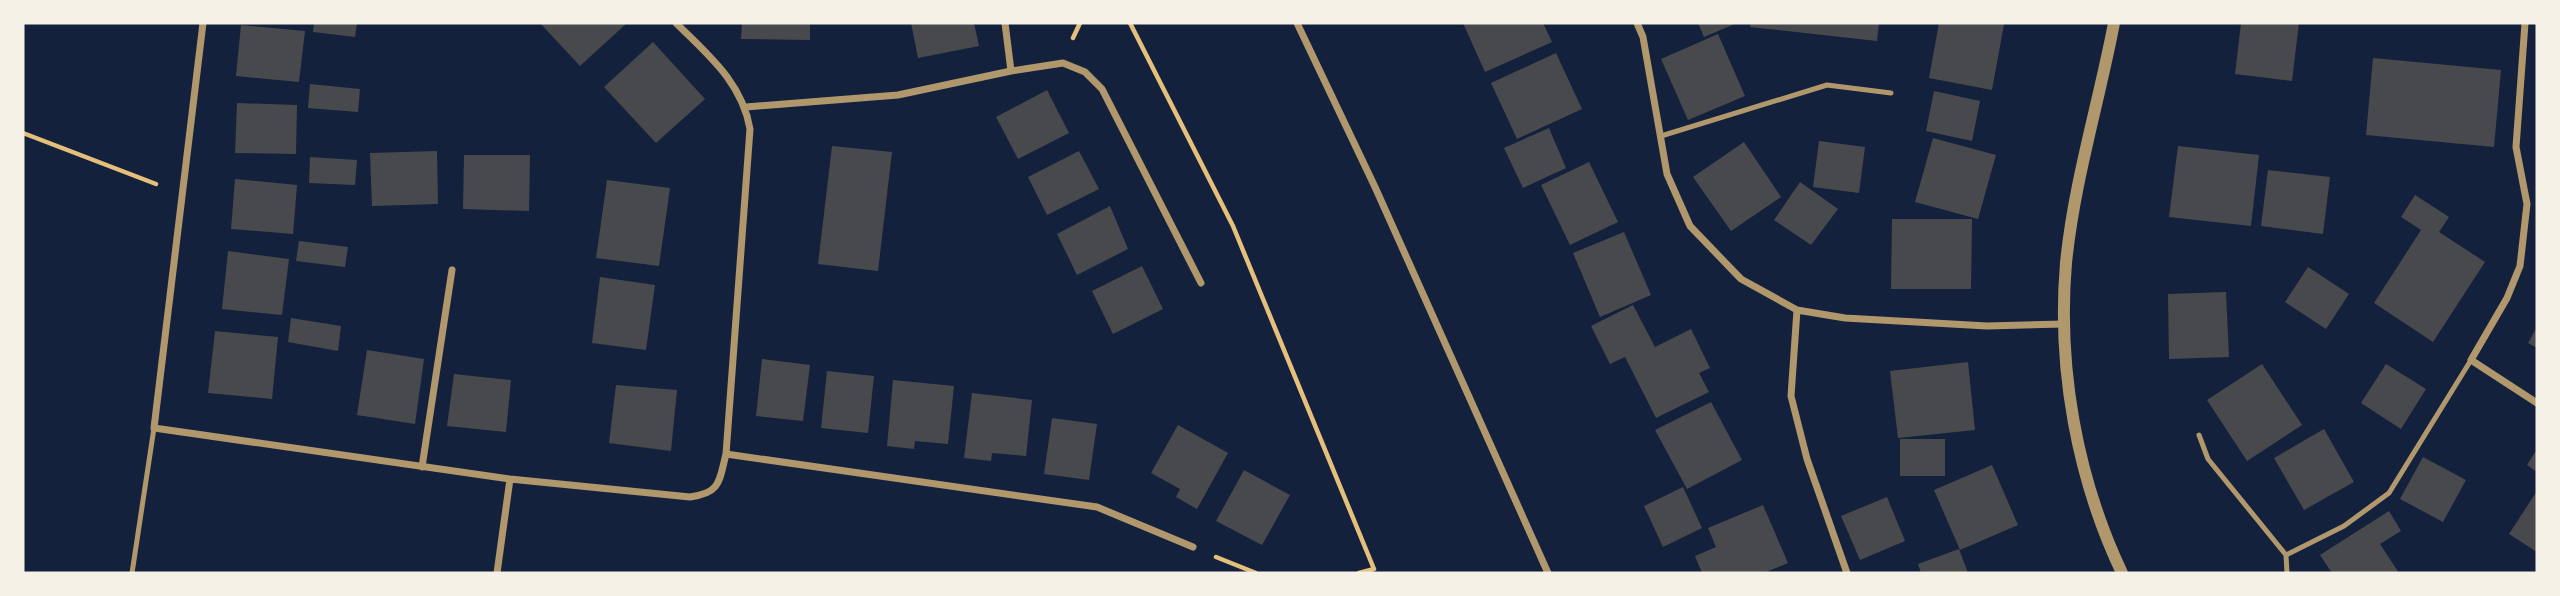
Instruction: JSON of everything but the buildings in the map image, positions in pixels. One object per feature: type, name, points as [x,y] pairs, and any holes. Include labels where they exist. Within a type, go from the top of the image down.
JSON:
[{"type":"street","points":[[203,23],[154,428],[510,479],[690,497],[706,495],[718,486],[726,454],[749,151],[746,107],[730,79],[676,23]]},
{"type":"street","points":[[1005,23],[1011,71]]},
{"type":"street","points":[[1297,23],[1376,187],[1548,573]]},
{"type":"street","points":[[1637,23],[1643,37],[1667,174],[1690,226],[1741,279],[1797,310],[1845,318],[1987,326],[2064,324]]},
{"type":"street","points":[[2114,23],[2074,208],[2066,262],[2064,324],[2069,394],[2079,447],[2094,503],[2122,573]]},
{"type":"street","points":[[2525,23],[2516,147],[2527,204],[2520,266],[2507,298],[2471,360],[2537,403]]},
{"type":"street","points":[[746,107],[898,95],[1011,71],[1063,63],[1074,66],[1094,79],[1108,100],[1201,283]]},
{"type":"street","points":[[422,467],[452,270]]},
{"type":"street","points":[[1797,310],[1791,396],[1807,459],[1847,573]]},
{"type":"street","points":[[726,454],[1097,507],[1193,547]]},
{"type":"street","points":[[497,573],[510,479]]},
{"type":"lane","points":[[1661,136],[1826,85],[1891,93]]},
{"type":"lane","points":[[2527,204],[2537,205]]},
{"type":"lane","points":[[2286,555],[2344,526],[2389,493],[2471,360]]},
{"type":"lane","points":[[132,573],[154,428]]},
{"type":"lane","points":[[2199,435],[2208,459],[2286,555],[2287,573]]},
{"type":"path","points":[[1130,23],[1233,226],[1374,569],[1359,573]]},
{"type":"path","points":[[23,133],[184,194]]},
{"type":"path","points":[[1193,547],[1256,573]]}]
